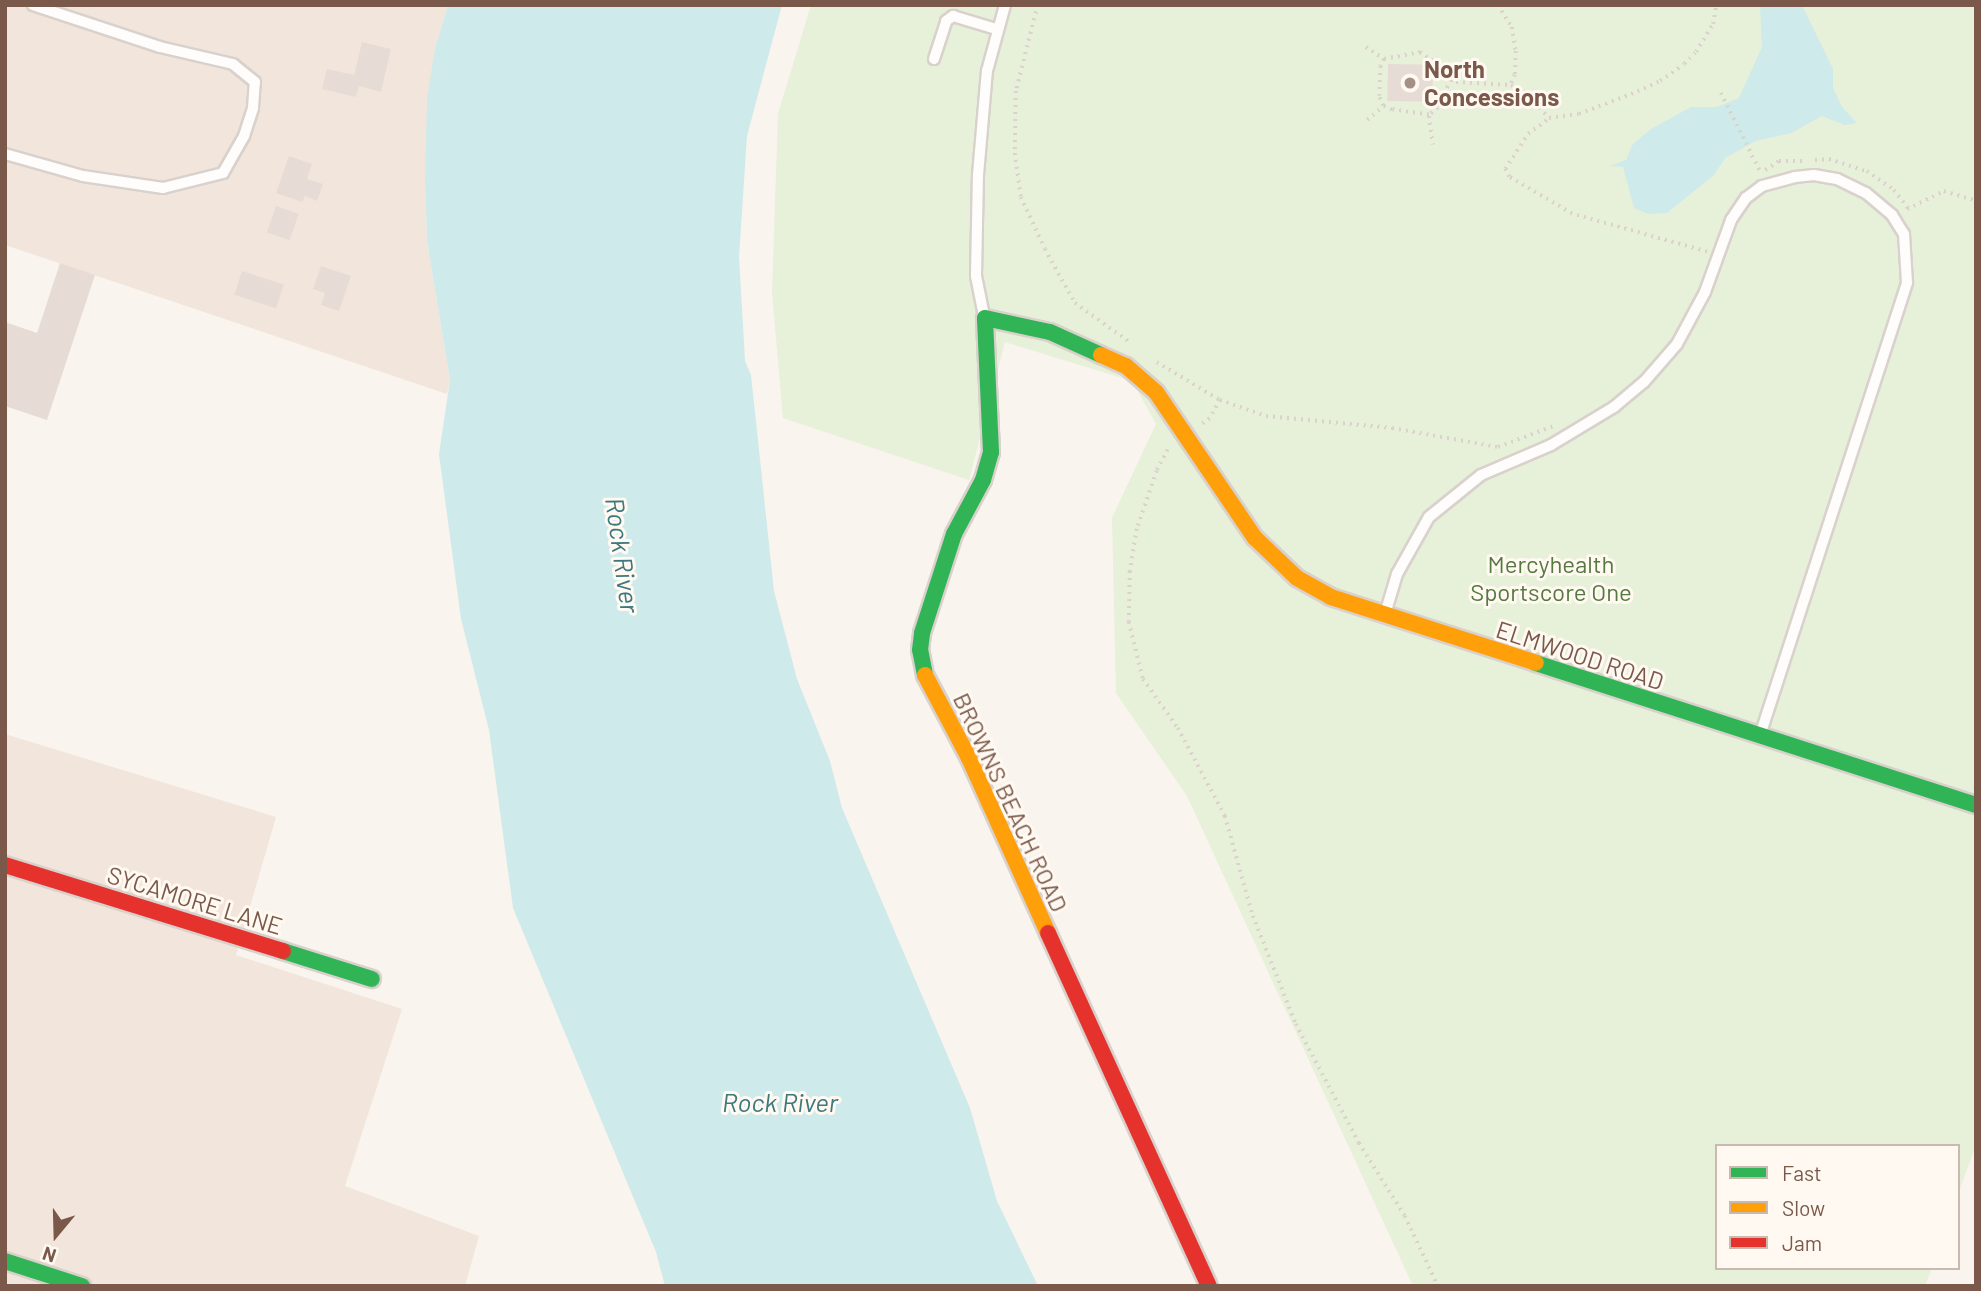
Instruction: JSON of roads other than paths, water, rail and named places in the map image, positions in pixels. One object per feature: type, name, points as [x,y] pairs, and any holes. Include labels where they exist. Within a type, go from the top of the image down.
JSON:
[{"type":"street","name":"ELMWOOD ROAD","points":[[985,318],[1050,332],[1126,366],[1156,392],[1255,538],[1278,563],[1297,578],[1331,597],[1976,805]]},
{"type":"street","name":"BROWNS BEACH ROAD","points":[[985,318],[991,452],[983,480],[954,534],[922,633],[920,650],[925,676],[969,758],[1209,1286]]},
{"type":"street","name":"SYCAMORE LANE","points":[[5,864],[372,979]]},
{"type":"street","points":[[5,1261],[82,1286]]},
{"type":"lane","points":[[5,154],[83,176],[163,188],[223,173],[244,136],[253,108],[255,82],[233,64],[160,47],[33,5]]},
{"type":"lane","points":[[985,318],[976,276],[978,175],[987,71],[996,29],[1005,5]]},
{"type":"lane","points":[[934,59],[946,21],[953,16],[996,29]]},
{"type":"lane","points":[[1385,616],[1408,551],[1434,512],[1480,475],[1551,445],[1614,408],[1644,382],[1678,344],[1705,292],[1731,220],[1746,198],[1762,186],[1814,175],[1837,179],[1866,193],[1892,215],[1903,234],[1907,283],[1759,736]]},
{"type":"water","name":"Rock River","points":[[448,5],[782,5],[747,136],[739,257],[745,361],[751,375],[774,591],[797,679],[830,761],[842,808],[970,1108],[997,1201],[1038,1286],[665,1286],[656,1252],[513,908],[489,730],[461,619],[439,454],[450,380],[427,241],[425,179],[427,99],[435,48]]},
{"type":"water","points":[[1760,5],[1802,5],[1833,69],[1833,88],[1842,107],[1857,123],[1845,125],[1822,116],[1791,133],[1756,141],[1725,158],[1714,175],[1667,213],[1648,214],[1634,208],[1623,167],[1610,166],[1626,160],[1633,144],[1651,129],[1691,107],[1717,107],[1739,98],[1762,47]]},
{"type":"place","name":"North Concessions","points":[[1410,83]]},
{"type":"park label","name":"Mercyhealth Sportscore One","points":[[1551,578]]}]
